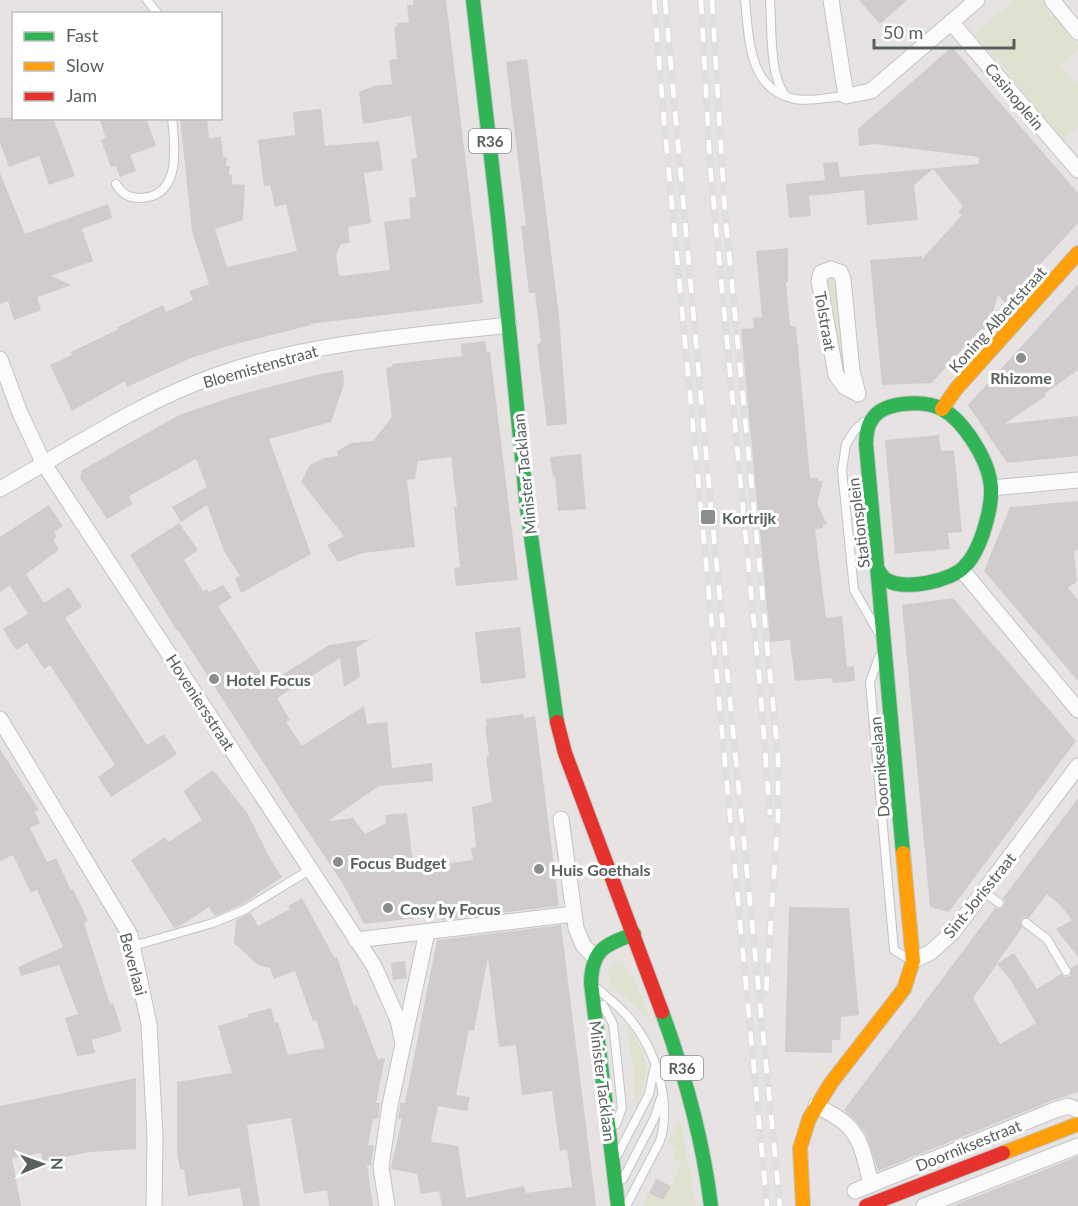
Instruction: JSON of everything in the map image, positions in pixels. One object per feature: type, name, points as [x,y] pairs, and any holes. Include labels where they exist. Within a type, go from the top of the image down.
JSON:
[{"type":"street","name":"Minister Tacklaan","points":[[473,0],[528,508],[554,709],[569,764],[680,1059],[706,1166],[711,1206]]},
{"type":"street","points":[[831,0],[846,96],[871,91],[977,0]]},
{"type":"street","points":[[1052,0],[1078,32]]},
{"type":"street","name":"Casinoplein","points":[[951,22],[1078,170]]},
{"type":"street","name":"Koning Albertstraat","points":[[942,409],[956,389],[1078,252]]},
{"type":"street","name":"Tolstraat","points":[[858,394],[845,387],[836,375],[819,281],[821,273],[828,269],[838,270],[843,279],[852,371],[858,394],[874,415]]},
{"type":"street","name":"Bloemistenstraat","points":[[0,489],[165,396],[218,374],[286,356],[360,342],[509,324]]},
{"type":"street","name":"Hoveniersstraat","points":[[0,359],[20,413],[44,464],[374,966],[398,1020],[403,1044]]},
{"type":"street","points":[[874,415],[893,405],[923,404],[942,409],[957,421],[982,459],[993,488],[987,521],[970,560],[962,570],[1078,710]]},
{"type":"street","name":"Stationsplein","points":[[874,415],[867,431],[866,444],[878,570],[886,580],[901,584],[945,579],[962,570]]},
{"type":"street","points":[[993,488],[1078,480]]},
{"type":"street","name":"Doornikselaan","points":[[878,570],[913,961]]},
{"type":"street","name":"Beverlaai","points":[[0,719],[130,935],[149,1024],[154,1137],[154,1206]]},
{"type":"street","name":"Sint-Jorisstraat","points":[[913,961],[931,952],[953,932],[1078,766]]},
{"type":"street","points":[[561,819],[579,939],[594,957],[603,946],[634,934]]},
{"type":"street","points":[[356,940],[574,914]]},
{"type":"street","name":"Hoveniersstraat","points":[[387,1206],[381,1167],[390,1105],[427,932]]},
{"type":"street","name":"Minister Tacklaan","points":[[594,957],[591,983],[618,1206]]},
{"type":"street","points":[[803,1206],[800,1162],[803,1135],[816,1105],[858,1047],[899,997],[913,961]]},
{"type":"street","points":[[816,1105],[840,1119],[854,1133],[861,1149],[862,1188],[858,1206]]},
{"type":"street","name":"Doorniksestraat","points":[[862,1188],[1055,1110],[1068,1107],[1078,1110]]},
{"type":"street","name":"Doorniksestraat","points":[[866,1206],[1078,1124]]},
{"type":"street","points":[[924,1206],[1078,1146]]},
{"type":"lane","points":[[147,0],[156,12]]},
{"type":"lane","points":[[745,0],[750,46],[756,69],[770,87],[786,97],[808,100],[846,96]]},
{"type":"lane","points":[[770,0],[776,70],[779,86],[786,97]]},
{"type":"lane","points":[[116,184],[123,194],[135,198],[155,194],[166,186],[173,171],[172,120]]},
{"type":"lane","points":[[874,415],[855,430],[844,452],[842,470],[854,590],[884,644]]},
{"type":"lane","points":[[855,430],[856,440]]},
{"type":"lane","points":[[866,553],[878,570]]},
{"type":"lane","points":[[133,946],[213,923],[244,910],[311,869]]},
{"type":"lane","points":[[984,892],[999,903]]},
{"type":"lane","points":[[1026,923],[1047,939],[1066,971]]},
{"type":"lane","points":[[591,983],[630,1018],[640,1032],[654,1062],[662,1089],[665,1118],[660,1141],[626,1206]]},
{"type":"lane","points":[[613,1164],[649,1094],[654,1062]]},
{"type":"lane","points":[[616,1191],[655,1117],[662,1089]]},
{"type":"green space","points":[[1014,0],[1040,0],[1078,45],[1078,50],[1060,64],[1076,84],[1078,83],[1078,127],[1063,139],[975,34]]},
{"type":"green space","points":[[837,276],[846,375],[843,375],[826,278]]},
{"type":"green space","points":[[617,962],[624,964],[629,977],[633,976],[650,1020],[611,984],[608,971]]},
{"type":"green space","points":[[626,1022],[640,1046],[646,1064],[644,1084],[636,1110],[635,1083]]},
{"type":"green space","points":[[680,1119],[696,1206],[645,1206],[648,1193],[663,1201],[682,1164],[672,1158],[677,1148],[667,1142]]},
{"type":"building","points":[[413,0],[446,0],[483,303],[310,324],[191,358],[127,387],[125,381],[72,411],[50,365],[163,305],[166,312],[193,300],[189,291],[209,284],[192,231],[180,120],[207,120],[209,138],[221,137],[223,157],[227,157],[226,166],[230,166],[229,175],[232,175],[232,184],[245,185],[243,220],[215,229],[227,267],[297,251],[286,204],[275,207],[270,185],[264,186],[258,140],[295,135],[293,112],[321,109],[325,146],[379,141],[383,170],[364,173],[371,223],[348,227],[350,243],[341,244],[336,255],[339,275],[342,276],[390,270],[384,222],[411,218],[409,198],[416,197],[411,159],[417,158],[411,116],[363,124],[359,92],[373,86],[392,84],[389,60],[397,59],[394,27],[397,27],[397,23],[409,22],[407,5],[413,5]]},
{"type":"building","points":[[859,0],[907,0],[880,24]]},
{"type":"building","points":[[952,47],[1078,193],[1078,223],[1005,303],[998,295],[990,323],[984,330],[978,332],[932,383],[882,385],[870,260],[922,256],[922,259],[962,215],[958,212],[963,206],[933,169],[914,185],[918,220],[867,225],[864,190],[809,196],[811,216],[789,218],[786,184],[825,180],[823,163],[838,162],[840,177],[979,164],[979,157],[874,144],[859,146],[858,129]]},
{"type":"building","points":[[527,59],[559,316],[567,424],[547,426],[537,344],[541,343],[535,293],[529,293],[521,226],[526,225],[506,62]]},
{"type":"building","points":[[0,118],[54,120],[75,176],[49,185],[39,156],[9,167],[0,143]]},
{"type":"building","points":[[100,120],[147,120],[156,146],[130,155],[136,171],[120,177],[116,166],[111,167],[101,140],[106,138]]},
{"type":"building","points":[[0,173],[25,234],[108,204],[112,218],[82,229],[93,261],[51,276],[72,285],[37,297],[41,310],[14,320],[8,301],[0,304]]},
{"type":"building","name":"Kortrijk","points":[[788,248],[788,282],[786,282],[790,325],[796,327],[810,478],[823,481],[817,503],[827,524],[823,525],[823,528],[815,529],[826,618],[842,616],[847,667],[854,666],[855,681],[833,683],[832,678],[795,681],[790,640],[770,642],[741,329],[754,328],[753,318],[762,317],[756,251]]},
{"type":"building","points":[[1078,284],[1078,370],[1044,394],[1046,396],[1004,424],[1078,416],[1078,456],[1007,463],[968,405]]},
{"type":"building","points":[[485,341],[487,352],[490,352],[518,580],[456,586],[454,568],[460,567],[454,507],[457,507],[451,457],[418,461],[415,479],[407,480],[415,547],[363,553],[338,562],[327,545],[344,536],[301,482],[310,465],[324,458],[338,456],[337,451],[351,443],[373,441],[392,417],[386,368],[392,367],[392,364],[462,356],[461,344]]},
{"type":"building","points":[[343,370],[344,384],[331,422],[269,439],[311,554],[241,593],[235,578],[240,576],[225,553],[207,505],[181,522],[172,507],[207,487],[196,459],[129,496],[133,504],[107,519],[80,478],[82,470],[179,415],[235,396]]},
{"type":"building","points":[[939,435],[941,451],[954,450],[962,532],[948,533],[950,549],[895,554],[885,440]]},
{"type":"building","points":[[581,454],[586,509],[558,511],[555,476],[553,477],[550,457]]},
{"type":"building","points":[[1078,501],[1078,550],[1074,551],[1077,581],[1068,588],[1078,600],[1078,681],[984,571],[1010,507]]},
{"type":"building","points":[[49,505],[63,526],[54,532],[57,537],[53,540],[59,550],[26,574],[44,603],[69,587],[82,607],[65,618],[147,745],[164,734],[177,754],[111,797],[98,777],[115,765],[50,665],[44,669],[27,643],[16,650],[3,629],[28,614],[10,586],[0,592],[0,537]]},
{"type":"building","points":[[179,523],[198,550],[184,560],[203,591],[207,589],[209,592],[223,585],[232,598],[218,606],[268,684],[329,645],[371,639],[356,648],[360,677],[344,687],[340,658],[277,698],[290,720],[286,722],[302,746],[364,706],[367,724],[387,722],[392,768],[432,763],[433,781],[379,786],[328,821],[353,818],[365,834],[386,823],[385,815],[407,813],[414,872],[451,868],[450,863],[473,860],[471,848],[476,847],[472,807],[492,802],[486,757],[489,756],[486,719],[523,714],[524,718],[535,716],[559,906],[441,920],[442,915],[364,924],[343,884],[177,631],[130,555]]},
{"type":"building","points":[[953,598],[1076,741],[949,912],[930,907],[902,605]]},
{"type":"building","points":[[520,627],[526,678],[481,684],[475,632]]},
{"type":"building","points":[[0,749],[39,810],[35,812],[40,823],[30,828],[47,862],[56,858],[88,921],[84,923],[110,1004],[113,1003],[122,1031],[92,1040],[95,1053],[77,1056],[65,1018],[78,1014],[59,965],[21,976],[18,967],[63,947],[37,890],[31,893],[13,855],[0,861]]},
{"type":"building","points":[[213,770],[248,814],[282,877],[241,905],[215,916],[209,907],[174,928],[131,860],[165,837],[168,842],[202,820],[183,791]]},
{"type":"building","points":[[1078,798],[1078,957],[1056,929],[1072,920],[1047,894],[1029,918],[1024,917],[1021,920],[1022,928],[996,964],[1014,953],[1037,989],[1061,974],[1065,977],[1070,976],[1071,968],[1078,964],[1078,1092],[878,1171],[866,1134],[844,1110],[995,908],[1003,907],[1005,903],[1003,898]],"holes":[[[997,964],[1011,981],[1036,1023],[1000,1044],[973,998]]]},
{"type":"building","points":[[302,898],[334,957],[337,957],[354,1006],[357,1005],[378,1059],[385,1058],[376,1103],[380,1103],[378,1119],[373,1119],[368,1145],[374,1146],[371,1165],[367,1165],[373,1206],[329,1206],[327,1190],[304,1194],[291,1118],[247,1125],[260,1206],[243,1206],[240,1188],[188,1196],[184,1169],[180,1170],[177,1152],[177,1082],[232,1073],[218,1026],[271,1008],[275,1023],[278,1022],[288,1055],[325,1048],[295,971],[274,979],[270,968],[258,965],[234,943],[236,920],[251,913],[258,926],[290,909],[288,906]]},
{"type":"building","points":[[789,907],[849,908],[859,1015],[841,1017],[840,1040],[832,1040],[832,1053],[785,1052]]},
{"type":"building","points":[[561,925],[596,1206],[442,1206],[439,1191],[421,1194],[417,1174],[391,1169],[402,1119],[398,1119],[400,1103],[405,1103],[437,940]],"holes":[[[488,957],[499,1047],[516,1045],[522,1095],[552,1091],[560,1151],[567,1149],[572,1187],[526,1193],[524,1186],[466,1198],[458,1146],[431,1140],[438,1106],[467,1111],[470,1097],[456,1095],[469,1030],[474,1031]]]},
{"type":"building","points":[[405,961],[407,978],[393,980],[391,963]]},
{"type":"building","points":[[136,1078],[136,1149],[90,1152],[43,1161],[41,1153],[12,1158],[21,1206],[0,1206],[0,1106]]},
{"type":"building","points":[[1078,1156],[1078,1206],[951,1206],[1034,1174]]},
{"type":"building","points":[[656,1179],[671,1186],[663,1200],[649,1193]]},
{"type":"railway","points":[[654,0],[767,1206]]},
{"type":"railway","points":[[665,0],[711,508],[780,1206]]},
{"type":"railway","points":[[701,0],[710,164],[760,686],[770,815]]},
{"type":"railway","points":[[712,0],[725,213],[778,756],[778,817],[766,993]]},
{"type":"traffic: fast","points":[[473,0],[498,218],[527,508],[557,722]]},
{"type":"traffic: fast","points":[[878,570],[886,579],[905,585],[939,580],[965,566],[981,538],[989,513],[991,489],[988,471],[979,450],[965,430],[950,414],[935,406],[916,403],[886,408],[871,421],[866,437],[903,853]]},
{"type":"traffic: fast","points":[[618,1206],[591,983],[597,955],[608,945],[634,934]]},
{"type":"traffic: fast","points":[[662,1012],[692,1108],[711,1206]]},
{"type":"traffic: slow","points":[[942,409],[956,389],[1078,253]]},
{"type":"traffic: slow","points":[[803,1206],[800,1148],[809,1119],[831,1083],[904,989],[913,961],[903,853]]},
{"type":"traffic: slow","points":[[1003,1153],[1078,1124]]},
{"type":"traffic: jam","points":[[557,722],[565,753],[662,1012]]},
{"type":"traffic: jam","points":[[866,1206],[1003,1153]]},
{"type":"place","name":"Rhizome","points":[[1021,358]]},
{"type":"place","name":"Kortrijk","points":[[708,517]]},
{"type":"place","name":"Hotel Focus","points":[[214,679]]},
{"type":"place","name":"Focus Budget","points":[[338,862]]},
{"type":"place","name":"Huis Goethals","points":[[539,869]]},
{"type":"place","name":"Cosy by Focus","points":[[388,908]]}]
